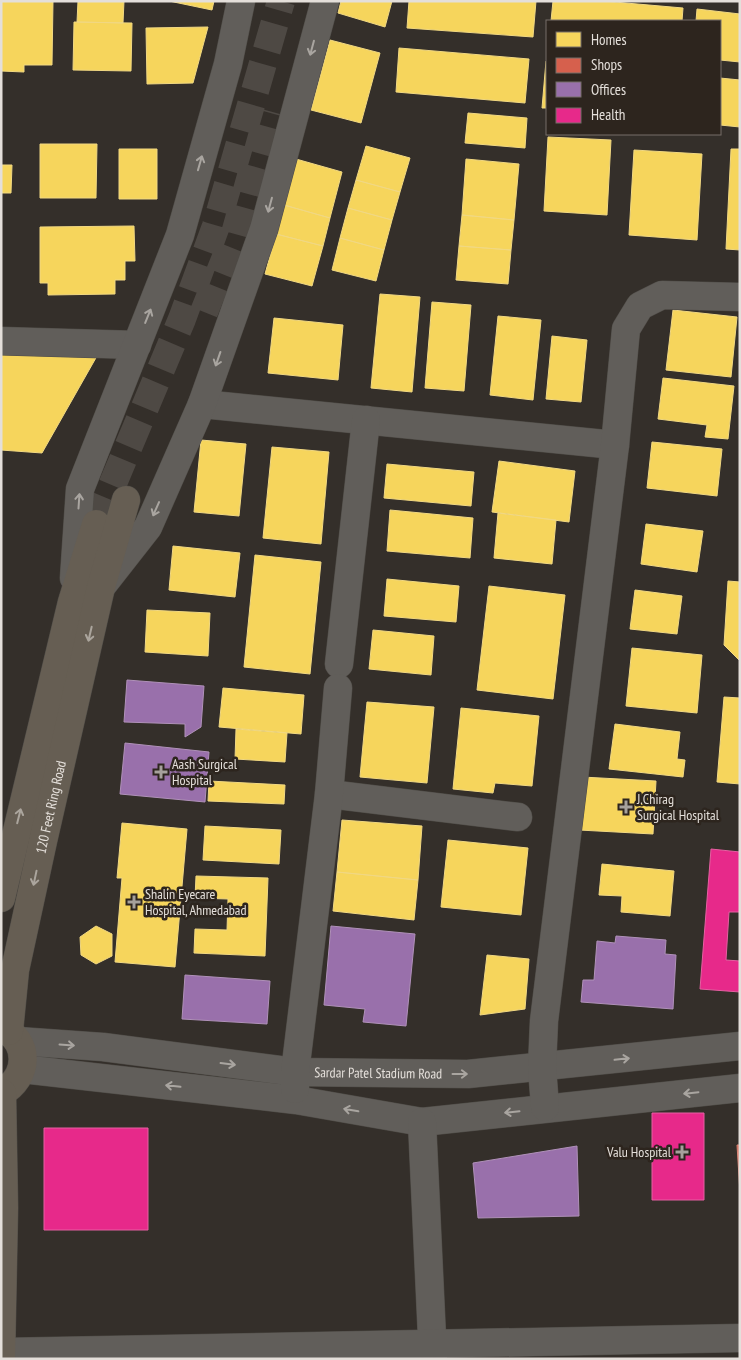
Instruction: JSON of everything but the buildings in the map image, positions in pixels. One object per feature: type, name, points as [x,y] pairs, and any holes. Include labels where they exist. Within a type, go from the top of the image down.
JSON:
[{"type":"main road","name":"120 Feet Ring Road","points":[[22,1070],[22,1050],[10,1033],[15,970],[101,587],[126,500]]},
{"type":"main road","name":"120 Feet Ring Road","points":[[1,898],[72,602],[96,524]]},
{"type":"main road","points":[[1,1359],[4,1208],[1,1093],[18,1079],[22,1070]]},
{"type":"street","points":[[72,602],[80,489],[180,235],[228,64],[241,1]]},
{"type":"street","points":[[101,587],[148,527],[202,404],[264,229],[325,1]]},
{"type":"street","points":[[545,1107],[542,1067],[546,1002],[615,445],[626,329],[640,306],[662,295],[740,297]]},
{"type":"street","points":[[1,340],[137,345]]},
{"type":"street","points":[[202,404],[615,445]]},
{"type":"street","points":[[296,1100],[295,1072],[328,794],[338,676],[366,420]]},
{"type":"street","points":[[328,794],[518,817]]},
{"type":"street","name":"Sardar Patel Stadium Road","points":[[10,1033],[295,1072],[468,1074],[740,1046]]},
{"type":"street","points":[[22,1070],[296,1100],[422,1122],[545,1107],[740,1088]]},
{"type":"street","points":[[422,1122],[433,1351]]},
{"type":"street","points":[[2,1352],[433,1351],[740,1338]]},
{"type":"tunnel","points":[[96,524],[182,319],[216,226],[281,1]]},
{"type":"tunnel","points":[[204,312],[234,237],[269,111]]},
{"type":"place","name":"Aash Surgical Hospital","points":[[161,772]]},
{"type":"place","name":"J.Chirag Surgical Hospital","points":[[626,807]]},
{"type":"place","name":"Shalin Eyecare Hospital, Ahmedabad","points":[[134,902]]},
{"type":"place","name":"Valu Hospital","points":[[682,1152]]}]
